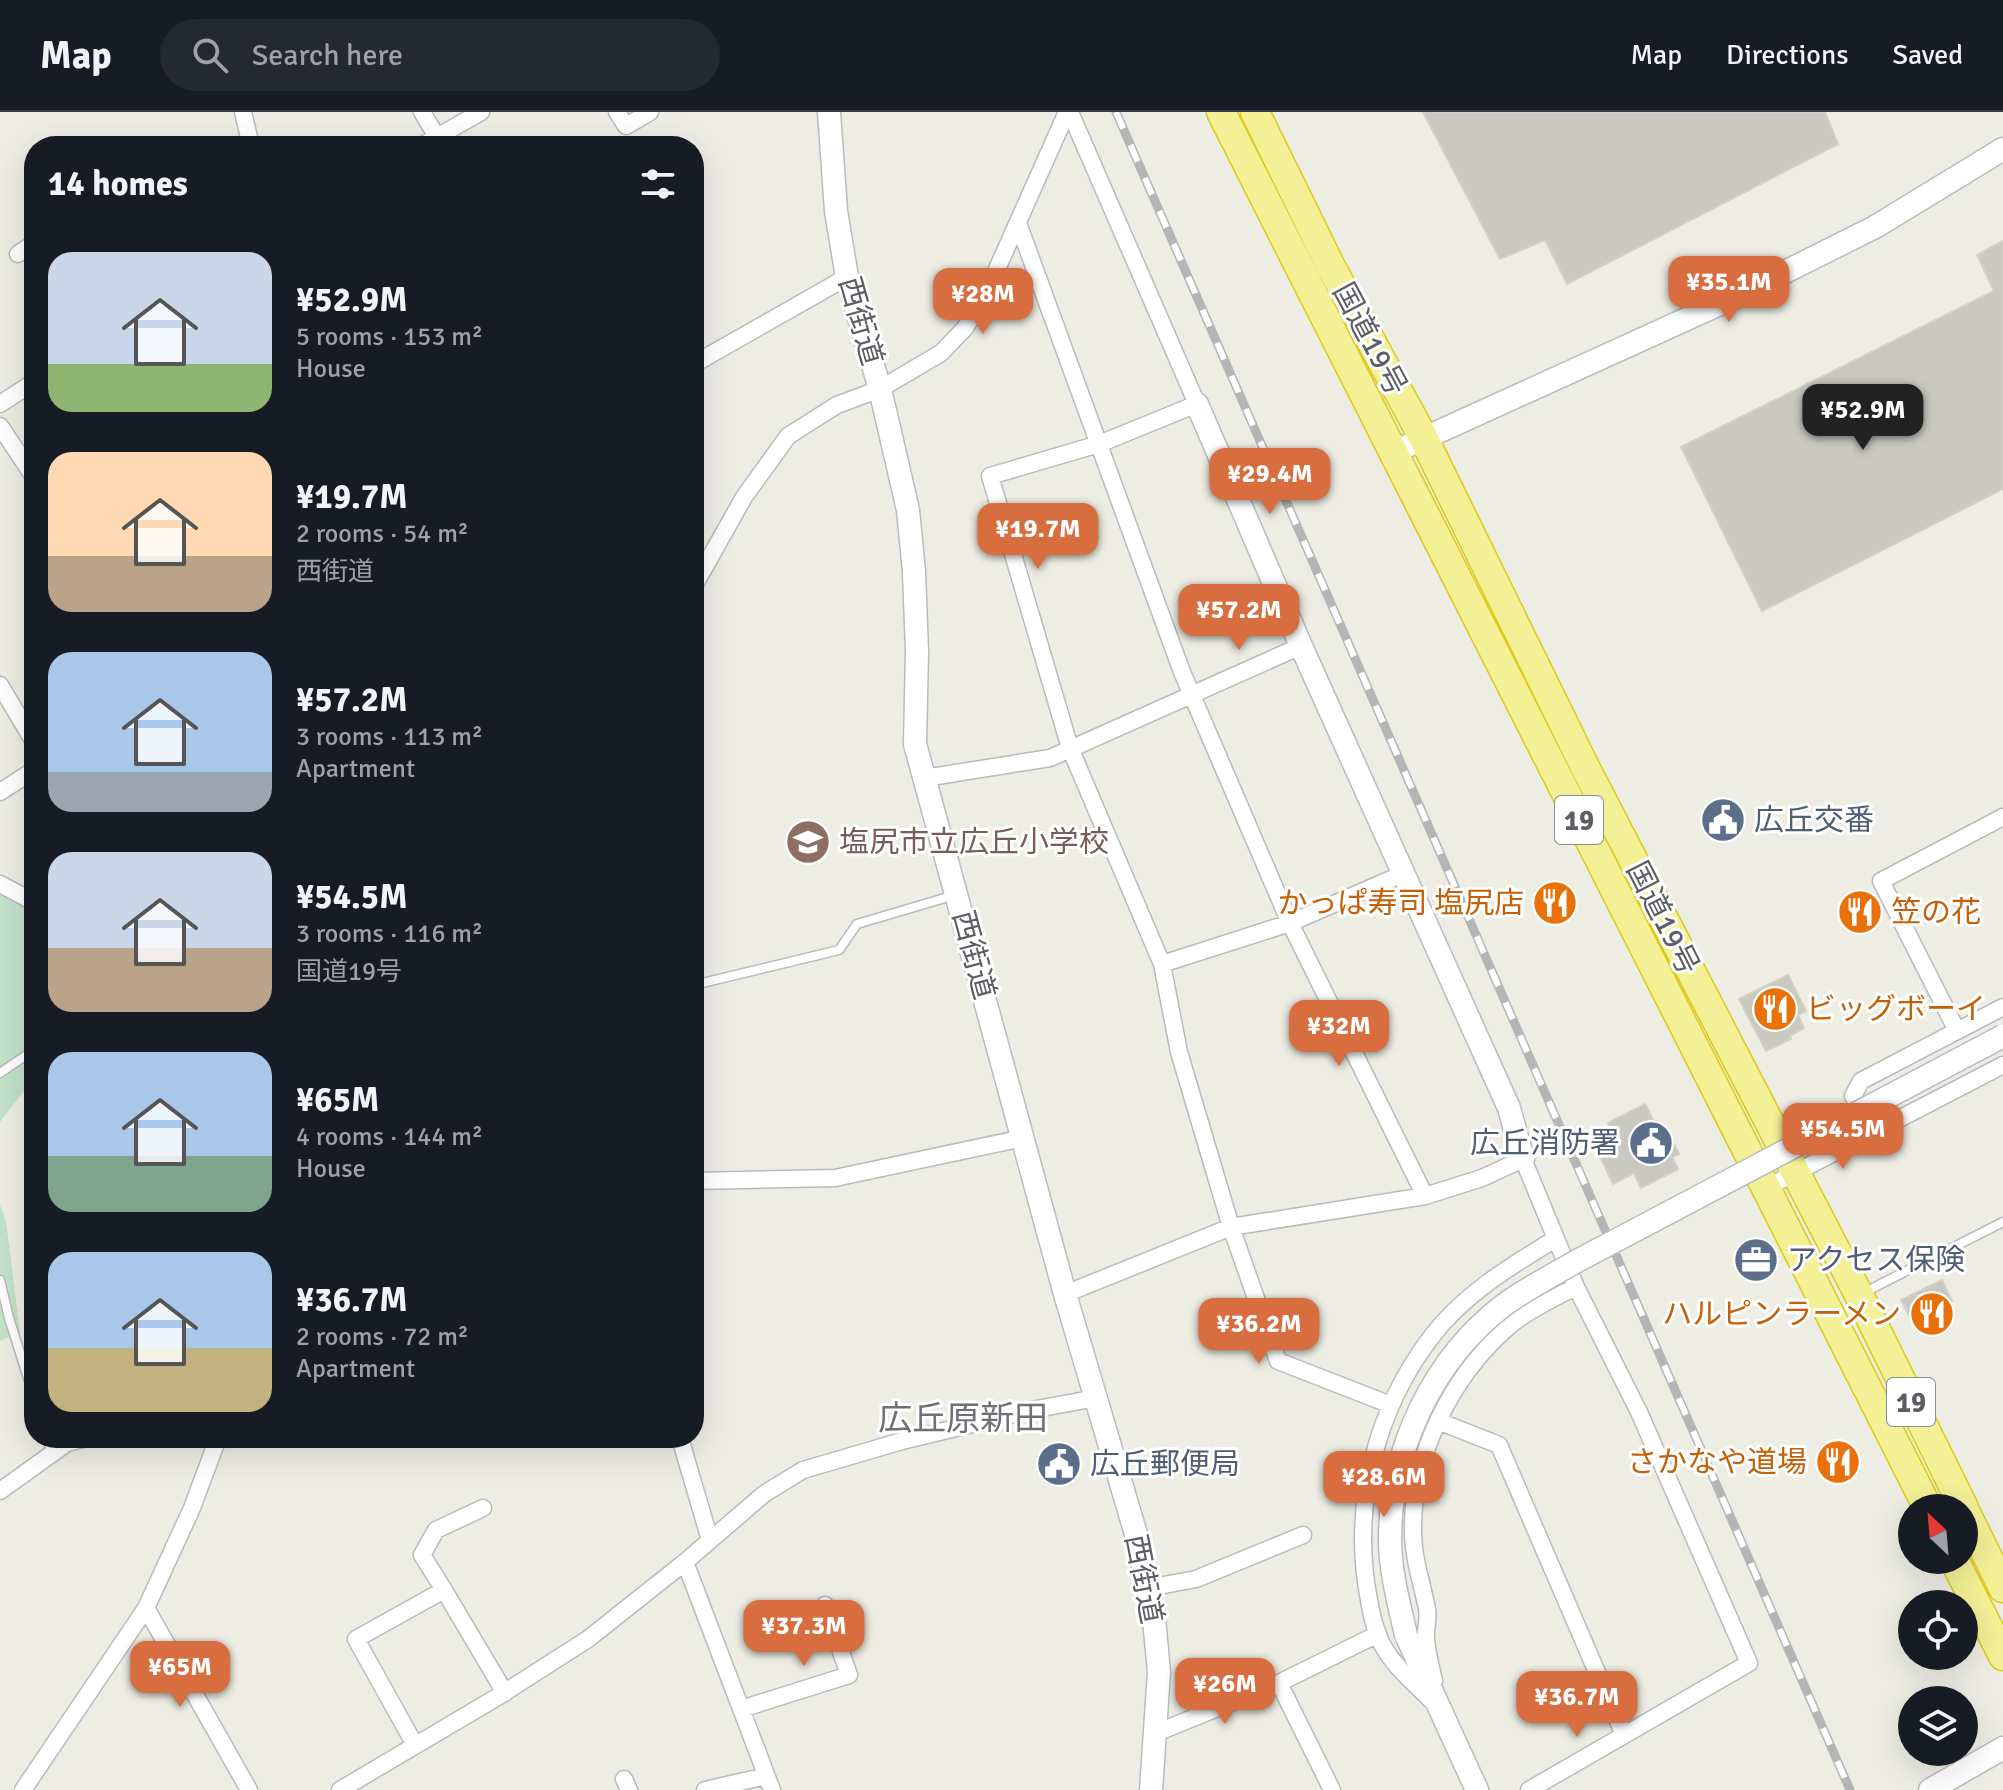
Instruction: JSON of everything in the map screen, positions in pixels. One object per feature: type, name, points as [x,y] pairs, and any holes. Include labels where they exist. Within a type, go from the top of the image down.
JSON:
[{"type":"highway","name":"国道19号","points":[[1221,112],[1921,1494]]},
{"type":"highway","name":"国道19号","points":[[1255,112],[1330,265],[1423,437],[1585,767],[1859,1295],[1957,1494]]},
{"type":"highway","name":"国道19号","points":[[1978,1537],[2003,1588]]},
{"type":"highway","points":[[1961,1574],[2003,1656]]},
{"type":"street","points":[[243,112],[249,136]]},
{"type":"street","points":[[422,112],[436,136]]},
{"type":"street","points":[[439,136],[481,112]]},
{"type":"street","points":[[617,112],[626,126],[650,112]]},
{"type":"street","name":"西街道","points":[[829,112],[836,211],[847,277],[895,449],[909,526],[917,651],[915,744],[1065,1294],[1121,1476],[1148,1588],[1159,1672],[1151,1790]]},
{"type":"street","points":[[704,568],[744,497],[788,436],[837,405],[880,389],[941,353],[965,328],[985,296],[1068,112]]},
{"type":"street","points":[[1068,112],[1301,646],[1509,1108],[1523,1159],[1576,1287],[1639,1412],[1749,1663],[1529,1790]]},
{"type":"street","points":[[1394,452],[1735,297],[1861,234],[2003,149]]},
{"type":"street","points":[[1018,223],[1182,672],[1290,923],[1425,1196]]},
{"type":"street","points":[[18,254],[24,250]]},
{"type":"street","points":[[704,358],[847,277]]},
{"type":"street","points":[[0,404],[24,388]]},
{"type":"street","points":[[1197,404],[1099,444],[990,476],[1070,748],[1162,964],[1179,1052],[1231,1227],[1278,1361],[1391,1405]]},
{"type":"street","points":[[0,426],[24,462]]},
{"type":"street","points":[[924,778],[1050,758],[1301,646]]},
{"type":"street","points":[[0,685],[24,725]]},
{"type":"street","points":[[0,792],[24,776]]},
{"type":"street","points":[[1957,1031],[1881,881],[2003,817]]},
{"type":"street","points":[[1162,964],[1290,923],[1405,873]]},
{"type":"street","points":[[0,884],[24,897]]},
{"type":"street","points":[[1872,1132],[1853,1096],[1861,1081],[2003,1007]]},
{"type":"street","points":[[1477,1790],[1406,1635],[1390,1539],[1402,1455],[1429,1392],[1454,1353],[1483,1323],[1513,1299],[1566,1267],[2003,1036]]},
{"type":"street","points":[[1766,1188],[2003,1065]]},
{"type":"street","points":[[704,1181],[835,1178],[1023,1138]]},
{"type":"street","points":[[1065,1294],[1231,1227],[1425,1196],[1482,1178],[1523,1159]]},
{"type":"street","points":[[1440,1710],[1386,1652],[1378,1634],[1363,1554],[1363,1521],[1371,1466],[1391,1405],[1432,1335],[1493,1278],[1555,1239]]},
{"type":"street","points":[[1440,1710],[1426,1639],[1428,1612],[1417,1571],[1413,1531],[1421,1469],[1446,1403],[1475,1361],[1509,1326],[1576,1287]]},
{"type":"street","points":[[340,1790],[505,1693],[588,1639],[764,1494],[803,1470],[917,1437],[1096,1398]]},
{"type":"street","points":[[1438,1421],[1499,1445],[1624,1735]]},
{"type":"street","points":[[0,1491],[48,1448]]},
{"type":"street","points":[[23,1790],[146,1608],[192,1508],[214,1448]]},
{"type":"street","points":[[683,1448],[710,1540]]},
{"type":"street","points":[[483,1508],[436,1530],[422,1555],[505,1693]]},
{"type":"street","points":[[1148,1588],[1196,1579],[1303,1535]]},
{"type":"street","points":[[685,1562],[769,1783],[705,1790]]},
{"type":"street","points":[[415,1745],[356,1639],[444,1590]]},
{"type":"street","points":[[741,1709],[849,1675],[825,1605]]},
{"type":"street","points":[[146,1608],[249,1790]]},
{"type":"street","points":[[1156,1733],[1279,1683],[1378,1634]]},
{"type":"street","points":[[1279,1683],[1332,1790]]},
{"type":"street","points":[[1930,1790],[2003,1748]]},
{"type":"lane","points":[[704,983],[839,950],[857,924],[958,894]]},
{"type":"lane","points":[[0,1073],[24,1057]]},
{"type":"lane","points":[[1859,1295],[2003,1222]]},
{"type":"lane","points":[[0,1280],[24,1365]]},
{"type":"green space","points":[[0,889],[24,895],[24,1091],[0,1122]]},
{"type":"green space","points":[[0,1205],[6,1221],[20,1332],[0,1341]]},
{"type":"building","points":[[1423,112],[1825,112],[1838,144],[1567,284],[1545,240],[1500,259]]},
{"type":"building","points":[[2003,241],[2003,489],[1762,611],[1681,447],[1994,291],[1977,255]]},
{"type":"building","points":[[1788,975],[1806,1011],[1798,1015],[1804,1028],[1790,1036],[1791,1039],[1766,1051],[1739,999]]},
{"type":"building","points":[[1645,1104],[1665,1144],[1672,1140],[1679,1154],[1672,1157],[1678,1169],[1641,1188],[1634,1173],[1613,1184],[1596,1148],[1616,1138],[1608,1123]]},
{"type":"building","points":[[1942,1280],[1952,1301],[1912,1321],[1901,1300]]},
{"type":"railway","points":[[1116,112],[1850,1790]]},
{"type":"place","name":"広丘交番","points":[[1723,820]]},
{"type":"place","name":"塩尻市立広丘小学校","points":[[808,842]]},
{"type":"place","name":"かっぱ寿司 塩尻店","points":[[1555,903]]},
{"type":"place","name":"笠の花","points":[[1860,912]]},
{"type":"place","name":"ビッグボーイ","points":[[1775,1009]]},
{"type":"place","name":"広丘消防署","points":[[1651,1143]]},
{"type":"place","name":"アクセス保険","points":[[1756,1260]]},
{"type":"place","name":"ハルピンラーメン","points":[[1932,1314]]},
{"type":"place","name":"さかなや道場","points":[[1838,1462]]},
{"type":"place","name":"広丘郵便局","points":[[1059,1464]]},
{"type":"district","name":"広丘原新田","points":[[963,1418]]}]
